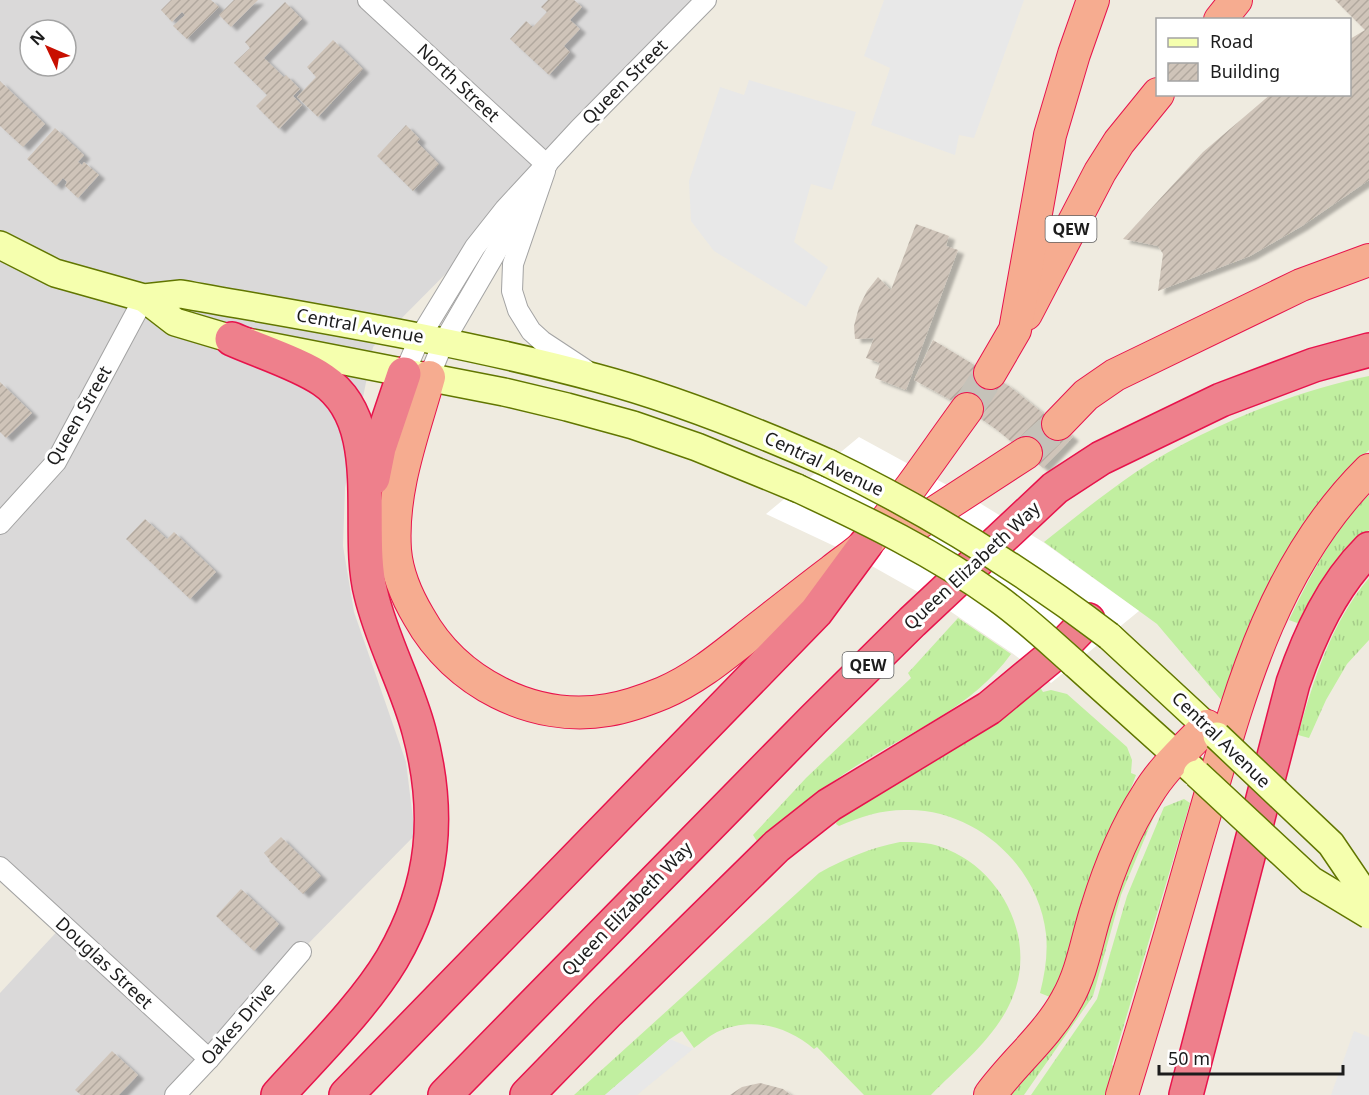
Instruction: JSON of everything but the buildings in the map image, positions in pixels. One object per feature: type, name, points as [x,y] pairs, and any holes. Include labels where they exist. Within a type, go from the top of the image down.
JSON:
[{"type":"highway","name":"QEW","points":[[1007,346],[1015,330],[1050,135],[1074,54],[1094,0]]},
{"type":"highway","points":[[1222,18],[1236,0]]},
{"type":"highway","name":"QEW","points":[[990,373],[1031,306],[1100,172],[1119,142],[1149,105]]},
{"type":"highway","points":[[1058,424],[1086,395],[1108,379],[1301,285],[1369,260]]},
{"type":"highway","points":[[232,339],[325,381],[355,419],[361,440],[365,479],[365,560],[371,595],[419,730],[432,797],[430,858],[422,892],[392,959],[367,994],[278,1095]]},
{"type":"highway","name":"Queen Elizabeth Way","points":[[445,1095],[813,720],[928,606],[1055,488],[1101,459],[1221,400],[1314,365],[1369,350]]},
{"type":"highway","points":[[364,524],[379,448],[416,375]]},
{"type":"highway","points":[[416,375],[397,498],[395,551],[409,600],[434,642],[477,681],[501,695],[526,704],[554,710],[580,712],[608,710],[634,704],[692,678],[866,544],[903,520],[1026,453]]},
{"type":"highway","points":[[346,1095],[816,612],[880,553],[903,520],[967,409]]},
{"type":"highway","points":[[1122,1095],[1236,708],[1263,632],[1284,587],[1308,545],[1334,508],[1369,470]]},
{"type":"highway","points":[[816,612],[866,544]]},
{"type":"highway","points":[[1186,1095],[1293,683],[1303,653],[1323,611],[1350,571],[1369,549]]},
{"type":"highway","points":[[527,1095],[777,846],[829,806],[989,708],[1035,671],[1066,656],[1098,628]]},
{"type":"highway","points":[[990,1095],[1043,1034],[1068,999],[1103,890],[1129,828],[1147,794],[1188,765],[1212,731]]},
{"type":"main road","name":"Central Avenue","points":[[0,245],[55,273],[144,298],[181,294],[432,340],[598,378],[713,415],[828,463],[984,548],[1098,628],[1212,731],[1331,844],[1369,900]]},
{"type":"main road","name":"Central Avenue","points":[[144,298],[175,322],[232,339],[567,407],[633,425],[698,447],[797,488],[883,530],[969,580],[1033,625],[1311,880],[1369,915]]},
{"type":"street","name":"North Street","points":[[368,0],[547,165]]},
{"type":"street","name":"Queen Street","points":[[416,375],[432,340],[547,165],[579,129],[706,0]]},
{"type":"street","points":[[547,165],[513,264],[512,291],[518,310],[531,331],[542,341],[598,378]]},
{"type":"street","name":"Queen Street","points":[[0,524],[56,462],[144,298]]},
{"type":"street","name":"Douglas Street","points":[[0,867],[209,1059]]},
{"type":"street","name":"Oakes Drive","points":[[175,1095],[301,952]]},
{"type":"shaded area","points":[[0,0],[704,0],[512,207],[373,347],[345,488],[343,546],[354,612],[406,762],[415,835],[299,953],[175,1095],[0,1095],[0,993],[63,925],[0,869]]},
{"type":"shaded area","points":[[884,0],[1024,0],[974,138],[959,135],[955,155],[871,125],[890,68],[864,56]]},
{"type":"shaded area","points":[[749,80],[856,112],[832,190],[811,184],[794,242],[828,267],[806,307],[714,251],[691,221],[689,181],[720,87],[744,95]]},
{"type":"shaded area","points":[[1354,1031],[1369,1037],[1369,1095],[1331,1095]]},
{"type":"shaded area","points":[[670,1039],[693,1049],[637,1095],[605,1095]]},
{"type":"green space","points":[[1369,376],[1369,450],[1352,466],[1223,702],[1157,624],[1044,542],[1136,472],[1190,441],[1279,402]]},
{"type":"green space","points":[[1369,495],[1369,530],[1357,541],[1300,624],[1289,620],[1314,570],[1334,538],[1356,508]]},
{"type":"green space","points":[[1369,578],[1369,640],[1347,664],[1326,700],[1309,738],[1298,735],[1325,652],[1344,614]]},
{"type":"green space","points":[[958,618],[1011,654],[996,673],[940,717],[856,766],[830,784],[758,843],[753,835],[806,778],[911,678],[908,673]]},
{"type":"green space","points":[[1040,687],[1043,692],[1051,690],[1067,694],[1127,747],[1132,760],[1131,773],[1136,775],[1059,983],[1050,997],[1040,993],[1047,949],[1041,909],[1018,865],[1000,847],[980,832],[958,820],[934,813],[909,810],[882,812],[839,826],[836,824],[837,821]]},
{"type":"green space","points":[[1184,799],[1190,803],[1112,1065],[1116,1068],[1108,1095],[1031,1095],[1097,999],[1127,896],[1164,807]]},
{"type":"green space","points":[[1156,807],[1121,895],[1093,996],[1024,1095],[1005,1095],[1108,903]]},
{"type":"green space","points":[[900,842],[926,843],[941,847],[981,870],[996,887],[1008,907],[1016,928],[1020,951],[1019,973],[1013,996],[998,1024],[977,1049],[931,1095],[864,1095],[817,1047],[814,1049],[780,1029],[756,1024],[730,1027],[717,1032],[694,1048],[682,1031],[605,1095],[574,1095],[819,873],[858,854]]},
{"type":"pier","points":[[859,437],[978,502],[1043,542],[1139,611],[1051,683],[1012,653],[941,605],[847,552],[766,514]]},
{"type":"tunnel","points":[[967,409],[990,373]]},
{"type":"tunnel","points":[[1026,453],[1058,424]]}]
